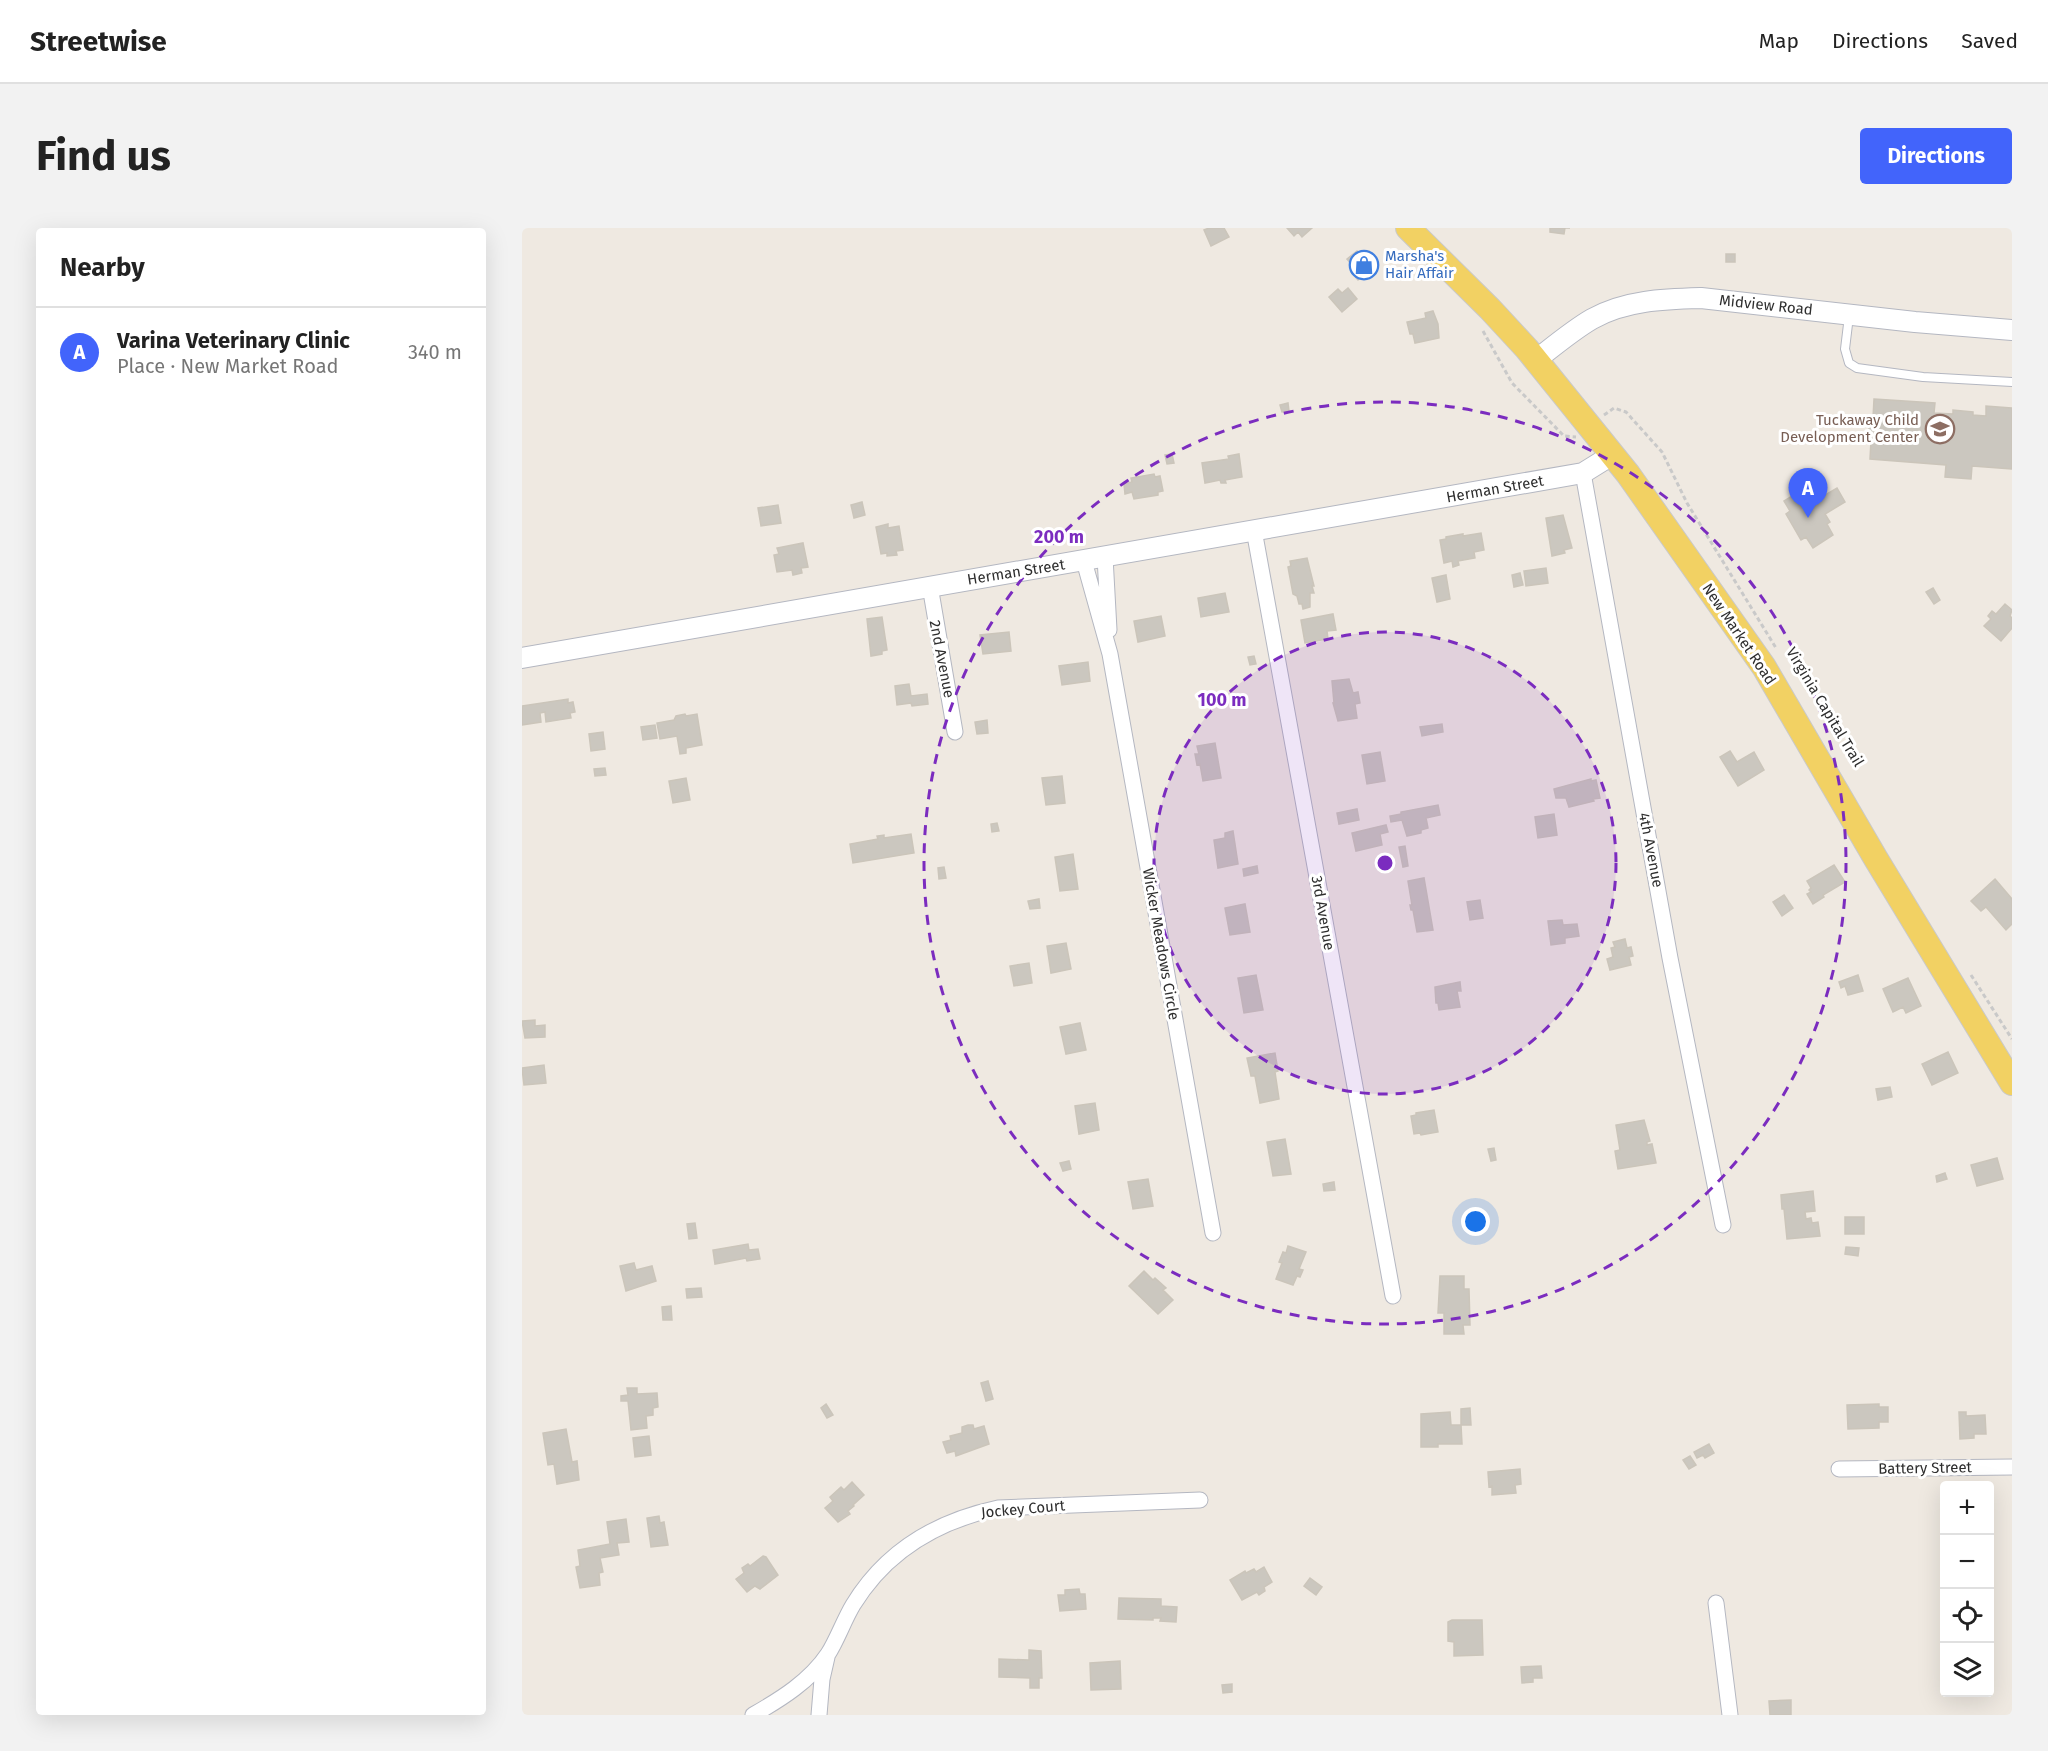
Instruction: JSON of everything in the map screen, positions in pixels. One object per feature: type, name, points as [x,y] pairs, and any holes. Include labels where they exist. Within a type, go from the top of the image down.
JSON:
[{"type":"main road","name":"New Market Road","points":[[1408,228],[1490,309],[1536,360],[1628,474],[1764,667],[1876,859],[2012,1083]]},
{"type":"street","name":"Midview Road","points":[[1536,360],[1592,319],[1625,306],[1648,301],[1701,298],[2012,330]]},
{"type":"street","name":"Herman Street","points":[[522,657],[1582,473],[1612,455]]},
{"type":"street","name":"4th Avenue","points":[[1582,473],[1674,981],[1723,1225]]},
{"type":"street","name":"3rd Avenue","points":[[1254,530],[1393,1296]]},
{"type":"street","name":"Wicker Meadows Circle","points":[[1105,557],[1110,654]]},
{"type":"street","name":"Wicker Meadows Circle","points":[[1084,561],[1110,654],[1213,1233]]},
{"type":"street","name":"2nd Avenue","points":[[930,586],[955,732]]},
{"type":"street","name":"Battery Street","points":[[1839,1469],[2012,1467]]},
{"type":"street","name":"Jockey Court","points":[[753,1715],[790,1692],[828,1654],[854,1604],[893,1556],[944,1524],[973,1514],[1020,1506],[1200,1500]]},
{"type":"street","points":[[1716,1602],[1730,1715]]},
{"type":"street","points":[[819,1715],[822,1678],[828,1654]]},
{"type":"lane","points":[[1849,315],[1845,349],[1849,363],[1857,368],[1923,377],[2012,382]]},
{"type":"path","points":[[1483,331],[1512,383],[1524,396],[1536,405],[1564,436],[1572,438],[1583,432]]},
{"type":"path","name":"Virginia Capital Trail","points":[[1605,414],[1614,408],[1626,412],[1662,452],[1687,503],[1779,653]]},
{"type":"path","points":[[1969,971],[2012,1039]]},
{"type":"building","points":[[1224,228],[1229,237],[1211,246],[1204,230]]},
{"type":"building","points":[[1287,228],[1312,228],[1302,237],[1298,232],[1294,236]]},
{"type":"building","points":[[1550,228],[1565,228],[1564,234],[1550,232]]},
{"type":"building","name":"Marsha's Hair Affair","points":[[1357,251],[1362,257],[1369,251],[1378,262],[1358,280],[1351,272],[1355,268],[1347,259]]},
{"type":"building","points":[[1726,254],[1735,254],[1735,262],[1726,262]]},
{"type":"building","points":[[1348,288],[1357,299],[1342,312],[1329,297],[1338,289],[1342,293]]},
{"type":"building","points":[[1433,311],[1438,324],[1439,338],[1415,343],[1407,322],[1426,318],[1425,313]]},
{"type":"building","name":"Tuckaway Child Development Center","points":[[1874,399],[1935,403],[1934,413],[1953,414],[1953,410],[1986,416],[1986,406],[2012,408],[2012,469],[1972,466],[1971,479],[1945,477],[1946,465],[1870,459],[1871,441],[1868,441]]},
{"type":"building","points":[[1288,403],[1289,411],[1282,412],[1280,405]]},
{"type":"building","points":[[1172,454],[1174,463],[1167,464],[1165,455]]},
{"type":"building","points":[[1239,454],[1242,477],[1225,480],[1226,483],[1221,483],[1220,480],[1205,483],[1202,463],[1229,459],[1228,456]]},
{"type":"building","points":[[1154,474],[1155,477],[1160,476],[1163,491],[1158,492],[1158,495],[1134,499],[1132,492],[1125,494],[1124,484],[1132,482],[1131,478]]},
{"type":"building","points":[[1805,488],[1811,498],[1815,496],[1817,500],[1837,488],[1845,502],[1825,514],[1830,522],[1827,524],[1833,535],[1813,548],[1806,537],[1801,540],[1786,514],[1790,511],[1784,501]]},
{"type":"building","points":[[862,502],[865,515],[854,518],[851,505]]},
{"type":"building","points":[[778,505],[781,523],[761,526],[758,508]]},
{"type":"building","points":[[1563,515],[1572,548],[1564,550],[1565,553],[1552,556],[1546,518]]},
{"type":"building","points":[[888,524],[888,528],[899,526],[903,550],[896,551],[897,555],[881,554],[876,527]]},
{"type":"building","points":[[1481,533],[1484,550],[1474,552],[1475,558],[1458,561],[1459,565],[1453,567],[1452,561],[1444,563],[1440,540],[1463,534],[1463,536]]},
{"type":"building","points":[[803,543],[808,567],[801,568],[802,573],[793,575],[792,570],[777,572],[774,555],[779,554],[777,548]]},
{"type":"building","points":[[1307,558],[1314,593],[1310,593],[1310,607],[1303,609],[1297,596],[1293,594],[1288,567],[1291,566],[1290,561]]},
{"type":"building","points":[[1546,568],[1548,583],[1526,586],[1524,571]]},
{"type":"building","points":[[1520,573],[1523,585],[1514,587],[1512,575]]},
{"type":"building","points":[[1446,575],[1450,599],[1437,602],[1432,578]]},
{"type":"building","points":[[1933,588],[1940,600],[1934,604],[1926,592]]},
{"type":"building","points":[[1225,593],[1229,612],[1201,617],[1198,598]]},
{"type":"building","points":[[2005,604],[2012,610],[2010,616],[2012,628],[2001,641],[1984,626],[1991,619],[1988,616],[1992,611],[1996,614]]},
{"type":"building","points":[[1333,614],[1336,630],[1327,631],[1328,639],[1305,643],[1301,620]]},
{"type":"building","points":[[1161,616],[1165,636],[1138,642],[1134,621]]},
{"type":"building","points":[[882,617],[887,650],[882,651],[882,654],[871,656],[867,619]]},
{"type":"building","points":[[1009,632],[1011,651],[983,654],[980,635]]},
{"type":"building","points":[[1254,656],[1256,664],[1250,665],[1248,657]]},
{"type":"building","points":[[1088,662],[1090,681],[1062,685],[1059,666]]},
{"type":"building","points":[[1349,679],[1353,693],[1358,692],[1360,703],[1355,704],[1357,718],[1338,721],[1333,703],[1332,681]]},
{"type":"building","points":[[909,684],[911,696],[927,694],[928,704],[897,705],[895,686]]},
{"type":"building","points":[[568,699],[568,703],[573,702],[575,712],[570,713],[571,718],[546,722],[545,712],[540,713],[541,722],[522,725],[522,706]]},
{"type":"building","points":[[685,714],[686,716],[697,714],[702,745],[686,748],[686,753],[680,754],[677,736],[660,739],[657,723],[674,720],[676,716]]},
{"type":"building","points":[[987,720],[988,733],[977,734],[975,722]]},
{"type":"building","points":[[1442,724],[1443,732],[1422,736],[1420,727]]},
{"type":"building","points":[[655,725],[657,738],[643,740],[641,727]]},
{"type":"building","points":[[603,732],[605,749],[591,751],[589,734]]},
{"type":"building","points":[[1215,743],[1221,778],[1203,781],[1200,764],[1197,765],[1195,754],[1199,754],[1197,746]]},
{"type":"building","points":[[1730,751],[1737,762],[1754,752],[1764,770],[1738,786],[1720,757]]},
{"type":"building","points":[[1380,752],[1385,781],[1367,784],[1362,755]]},
{"type":"building","points":[[605,768],[606,775],[595,776],[594,769]]},
{"type":"building","points":[[1062,776],[1065,803],[1046,805],[1042,778]]},
{"type":"building","points":[[686,778],[690,800],[673,803],[669,781]]},
{"type":"building","points":[[1591,779],[1591,781],[1596,780],[1600,798],[1569,807],[1566,798],[1556,798],[1554,789]]},
{"type":"building","points":[[1438,805],[1440,815],[1426,818],[1428,828],[1421,830],[1421,833],[1407,836],[1402,820],[1391,822],[1390,816],[1401,814],[1401,812]]},
{"type":"building","points":[[1357,809],[1359,820],[1339,824],[1337,813]]},
{"type":"building","points":[[1554,814],[1557,835],[1538,838],[1535,817]]},
{"type":"building","points":[[997,823],[999,831],[992,832],[991,824]]},
{"type":"building","points":[[1386,825],[1388,832],[1380,834],[1382,845],[1356,851],[1352,833]]},
{"type":"building","points":[[1233,831],[1238,864],[1218,868],[1214,840],[1225,838],[1225,833]]},
{"type":"building","points":[[911,834],[914,853],[853,863],[850,844],[878,839],[877,836],[884,835],[884,838]]},
{"type":"building","points":[[1405,846],[1408,866],[1403,867],[1399,847]]},
{"type":"building","points":[[1073,854],[1078,889],[1060,891],[1055,857]]},
{"type":"building","points":[[1834,865],[1845,882],[1813,904],[1807,894],[1811,892],[1809,890],[1811,888],[1807,881]]},
{"type":"building","points":[[1257,866],[1258,873],[1244,876],[1243,869]]},
{"type":"building","points":[[944,867],[946,878],[939,879],[938,868]]},
{"type":"building","points":[[1424,878],[1433,930],[1417,932],[1410,905],[1412,905],[1408,881]]},
{"type":"building","points":[[1995,879],[2012,899],[2012,924],[2006,930],[1986,907],[1981,911],[1971,901]]},
{"type":"building","points":[[1784,895],[1793,908],[1782,916],[1773,902]]},
{"type":"building","points":[[1039,899],[1040,908],[1030,909],[1028,901]]},
{"type":"building","points":[[1480,900],[1483,918],[1470,920],[1467,902]]},
{"type":"building","points":[[1245,904],[1250,932],[1230,935],[1225,908]]},
{"type":"building","points":[[1562,920],[1563,925],[1577,924],[1579,936],[1565,938],[1565,943],[1551,945],[1548,921]]},
{"type":"building","points":[[1625,939],[1627,948],[1631,947],[1633,956],[1629,957],[1631,965],[1610,970],[1607,959],[1613,957],[1611,948],[1615,947],[1613,942]]},
{"type":"building","points":[[1066,943],[1071,969],[1051,973],[1047,946]]},
{"type":"building","points":[[1029,963],[1032,983],[1014,986],[1010,966]]},
{"type":"building","points":[[1256,975],[1263,1010],[1244,1013],[1238,978]]},
{"type":"building","points":[[1858,975],[1863,991],[1848,995],[1845,986],[1841,988],[1839,982]]},
{"type":"building","points":[[1908,978],[1921,1006],[1906,1013],[1903,1007],[1893,1012],[1883,989]]},
{"type":"building","points":[[1460,982],[1461,991],[1457,991],[1460,1007],[1439,1010],[1435,987]]},
{"type":"building","points":[[535,1020],[535,1026],[545,1025],[545,1037],[525,1038],[522,1021]]},
{"type":"building","points":[[1080,1023],[1086,1050],[1066,1054],[1060,1027]]},
{"type":"building","points":[[1948,1052],[1958,1073],[1932,1085],[1922,1064]]},
{"type":"building","points":[[1275,1053],[1279,1099],[1260,1103],[1255,1076],[1251,1076],[1247,1058]]},
{"type":"building","points":[[544,1065],[546,1083],[524,1085],[522,1068]]},
{"type":"building","points":[[1890,1087],[1892,1097],[1878,1100],[1876,1089]]},
{"type":"building","points":[[1095,1103],[1099,1130],[1079,1134],[1075,1106]]},
{"type":"building","points":[[1434,1110],[1438,1132],[1414,1134],[1411,1116]]},
{"type":"building","points":[[1644,1120],[1650,1141],[1647,1145],[1652,1144],[1656,1163],[1618,1169],[1615,1151],[1620,1150],[1616,1125]]},
{"type":"building","points":[[1285,1139],[1291,1174],[1273,1176],[1267,1142]]},
{"type":"building","points":[[1494,1148],[1496,1160],[1491,1161],[1488,1149]]},
{"type":"building","points":[[1997,1158],[2003,1179],[1977,1186],[1971,1165]]},
{"type":"building","points":[[1069,1161],[1071,1169],[1063,1171],[1060,1163]]},
{"type":"building","points":[[1945,1173],[1947,1179],[1937,1182],[1936,1176]]},
{"type":"building","points":[[1148,1179],[1153,1206],[1133,1209],[1128,1182]]},
{"type":"building","points":[[1334,1182],[1335,1190],[1324,1191],[1323,1184]]},
{"type":"building","points":[[1813,1191],[1815,1211],[1805,1212],[1806,1219],[1811,1218],[1812,1223],[1818,1222],[1820,1236],[1787,1239],[1781,1195]]},
{"type":"building","points":[[1845,1217],[1864,1217],[1864,1234],[1845,1234]]},
{"type":"building","points":[[695,1223],[697,1238],[689,1239],[687,1224]]},
{"type":"building","points":[[748,1244],[749,1250],[758,1249],[760,1259],[747,1261],[746,1258],[715,1264],[713,1250]]},
{"type":"building","points":[[1288,1246],[1306,1252],[1299,1269],[1303,1270],[1293,1285],[1276,1279],[1282,1263],[1279,1262]]},
{"type":"building","points":[[1846,1247],[1859,1248],[1858,1256],[1845,1254]]},
{"type":"building","points":[[634,1263],[636,1270],[652,1266],[656,1281],[626,1291],[620,1266]]},
{"type":"building","points":[[1144,1271],[1166,1288],[1163,1290],[1173,1300],[1158,1314],[1129,1286]]},
{"type":"building","points":[[1440,1276],[1464,1276],[1464,1289],[1469,1289],[1470,1325],[1463,1325],[1464,1334],[1444,1334],[1444,1313],[1438,1313]]},
{"type":"building","points":[[701,1288],[702,1297],[687,1298],[686,1289]]},
{"type":"building","points":[[671,1306],[672,1320],[663,1320],[662,1307]]},
{"type":"building","points":[[988,1381],[993,1399],[986,1401],[981,1383]]},
{"type":"building","points":[[627,1388],[637,1388],[637,1394],[657,1393],[658,1407],[653,1408],[653,1415],[646,1416],[647,1428],[631,1430],[628,1401],[621,1401],[621,1396],[628,1395]]},
{"type":"building","points":[[826,1404],[833,1415],[827,1418],[821,1408]]},
{"type":"building","points":[[1879,1404],[1879,1407],[1888,1407],[1888,1422],[1879,1422],[1879,1428],[1848,1429],[1847,1405]]},
{"type":"building","points":[[1470,1408],[1471,1425],[1461,1425],[1461,1409]]},
{"type":"building","points":[[1450,1412],[1451,1425],[1461,1425],[1462,1444],[1421,1447],[1421,1414]]},
{"type":"building","points":[[1959,1412],[1966,1412],[1966,1416],[1985,1415],[1986,1434],[1974,1434],[1974,1438],[1960,1439]]},
{"type":"building","points":[[973,1425],[974,1429],[984,1426],[989,1444],[956,1456],[955,1451],[947,1453],[943,1442],[951,1440],[950,1436],[962,1433],[962,1427]]},
{"type":"building","points":[[566,1429],[572,1462],[577,1461],[579,1480],[557,1484],[554,1464],[548,1465],[543,1433]]},
{"type":"building","points":[[649,1436],[651,1455],[635,1457],[633,1438]]},
{"type":"building","points":[[1709,1444],[1714,1453],[1705,1458],[1703,1455],[1697,1458],[1694,1452]]},
{"type":"building","points":[[1690,1456],[1696,1465],[1689,1469],[1683,1460]]},
{"type":"building","points":[[1520,1469],[1521,1484],[1515,1485],[1516,1493],[1492,1495],[1488,1472]]},
{"type":"building","points":[[852,1482],[864,1495],[848,1511],[850,1514],[838,1522],[825,1508],[833,1501],[830,1497],[841,1487],[844,1490]]},
{"type":"building","points":[[659,1516],[660,1523],[664,1522],[668,1545],[651,1547],[647,1518]]},
{"type":"building","points":[[626,1519],[629,1542],[617,1543],[619,1555],[600,1558],[603,1572],[599,1573],[600,1585],[580,1588],[576,1567],[580,1566],[578,1550],[610,1544],[607,1522]]},
{"type":"building","points":[[763,1556],[778,1575],[760,1589],[755,1586],[747,1592],[736,1579],[744,1573],[742,1568],[748,1564],[750,1566]]},
{"type":"building","points":[[1264,1567],[1272,1582],[1264,1587],[1265,1591],[1259,1595],[1257,1592],[1242,1600],[1230,1580],[1245,1571],[1246,1573],[1254,1569],[1256,1572]]},
{"type":"building","points":[[1310,1578],[1322,1587],[1316,1595],[1304,1586]]},
{"type":"building","points":[[1079,1589],[1080,1594],[1085,1594],[1086,1609],[1060,1611],[1058,1595],[1065,1595],[1065,1590]]},
{"type":"building","points":[[1119,1598],[1161,1599],[1161,1606],[1177,1607],[1176,1622],[1160,1621],[1161,1618],[1153,1618],[1153,1620],[1118,1619]]},
{"type":"building","points":[[1482,1620],[1483,1655],[1454,1656],[1454,1642],[1448,1641],[1448,1622]]},
{"type":"building","points":[[1029,1650],[1041,1651],[1042,1678],[1039,1678],[1039,1688],[1030,1688],[1030,1678],[999,1677],[999,1659],[1029,1660]]},
{"type":"building","points":[[1120,1661],[1121,1689],[1091,1690],[1090,1663]]},
{"type":"building","points":[[1541,1666],[1542,1678],[1533,1678],[1533,1682],[1522,1683],[1521,1667]]},
{"type":"building","points":[[1232,1684],[1232,1692],[1223,1693],[1222,1685]]},
{"type":"building","points":[[1791,1700],[1791,1715],[1770,1715],[1769,1701]]},
{"type":"place","name":"Marsha's Hair Affair","points":[[1364,265]]},
{"type":"place","name":"Tuckaway Child Development Center","points":[[1940,429]]},
{"type":"place","name":"Varina Veterinary Clinic","points":[[1808,518]]}]
